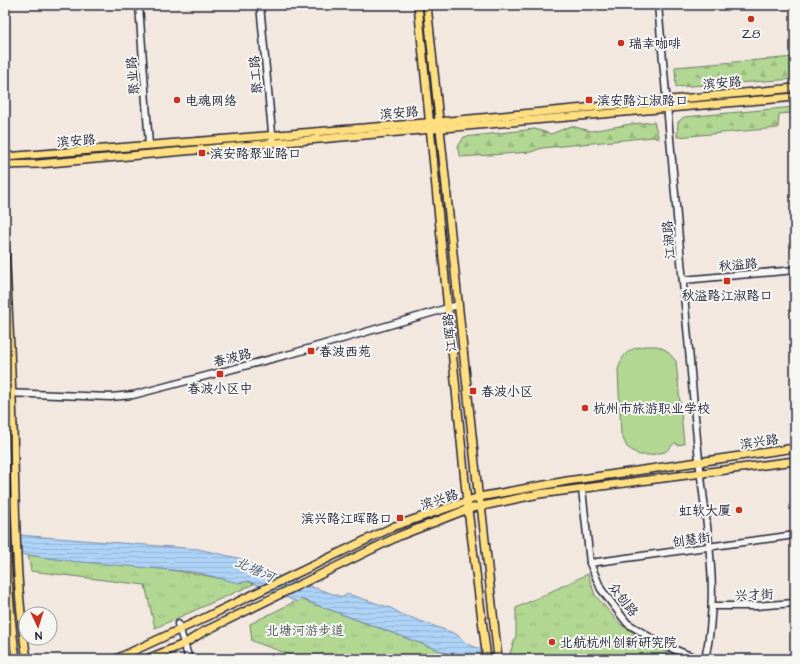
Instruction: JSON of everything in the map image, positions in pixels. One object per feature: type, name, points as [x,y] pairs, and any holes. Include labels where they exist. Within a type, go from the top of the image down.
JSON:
[{"type":"main road","name":"江晖路","points":[[418,5],[468,506],[487,659]]},
{"type":"main road","name":"江晖路","points":[[428,5],[438,122],[498,659]]},
{"type":"main road","name":"滨安路","points":[[5,157],[272,134],[438,122],[666,99],[795,88]]},
{"type":"main road","name":"滨安路","points":[[5,165],[38,164],[439,130],[795,98]]},
{"type":"main road","points":[[5,248],[9,393],[16,513],[17,576],[21,621],[27,659]]},
{"type":"main road","name":"滨兴路","points":[[147,659],[184,644],[203,632],[399,536],[468,506],[479,497],[560,482],[795,448]]},
{"type":"main road","name":"滨兴路","points":[[116,659],[179,627],[198,621],[395,526],[468,506],[481,507],[539,494],[795,461]]},
{"type":"main road","points":[[5,475],[8,576],[11,622],[16,659]]},
{"type":"street","name":"聚业路","points":[[138,5],[149,145]]},
{"type":"street","name":"聚工路","points":[[260,5],[273,143]]},
{"type":"street","name":"江淑路","points":[[658,5],[701,472],[710,548],[713,606],[711,632],[705,659]]},
{"type":"street","name":"秋溢路","points":[[683,280],[795,270]]},
{"type":"street","name":"春波路","points":[[9,393],[110,396],[133,395],[294,353],[448,306],[458,305]]},
{"type":"street","name":"众创路","points":[[582,489],[590,563],[601,589],[627,623],[659,643],[698,659]]},
{"type":"street","name":"创慧街","points":[[590,563],[710,548],[795,535]]},
{"type":"street","name":"兴才街","points":[[713,606],[755,606],[795,602]]},
{"type":"street","points":[[179,627],[189,659]]},
{"type":"green space","points":[[795,57],[795,79],[676,87],[675,67]]},
{"type":"green space","points":[[795,107],[795,115],[792,113],[779,114],[778,128],[677,137],[678,122],[684,117]]},
{"type":"green space","points":[[654,122],[659,139],[653,137],[542,148],[531,152],[461,157],[457,148],[464,137],[535,129],[551,134],[571,126],[591,131],[631,124]]},
{"type":"green space","points":[[645,346],[657,346],[666,350],[676,361],[684,444],[677,445],[676,442],[665,452],[650,455],[639,455],[627,447],[621,434],[618,370],[624,356],[630,350]]},
{"type":"green space","points":[[28,555],[179,571],[254,584],[155,628],[145,585],[31,571]]},
{"type":"green space","points":[[588,574],[595,595],[620,624],[658,649],[689,659],[517,659],[509,656],[516,636],[516,608]]},
{"type":"green space","name":"北塘河游步道","points":[[300,599],[463,659],[302,659],[252,641],[250,624]]},
{"type":"water","name":"北塘河","points":[[5,534],[198,549],[238,558],[276,575],[342,597],[348,594],[391,608],[401,614],[456,634],[467,644],[507,659],[463,659],[301,599],[297,602],[248,581],[239,583],[195,572],[70,561],[28,555],[5,555]]},
{"type":"place","name":"Z8","points":[[751,19]]},
{"type":"place","name":"瑞幸咖啡","points":[[621,43]]},
{"type":"place","name":"电魂网络","points":[[177,100]]},
{"type":"place","name":"滨安路江淑路口","points":[[589,100]]},
{"type":"place","name":"滨安路聚业路口","points":[[202,153]]},
{"type":"place","name":"秋溢路江淑路口","points":[[727,281]]},
{"type":"place","name":"春波西苑","points":[[311,351]]},
{"type":"place","name":"春波小区中","points":[[220,374]]},
{"type":"place","name":"春波小区","points":[[473,391]]},
{"type":"place","name":"杭州市旅游职业学校","points":[[585,408]]},
{"type":"place","name":"虹软大厦","points":[[739,510]]},
{"type":"place","name":"滨兴路江晖路口","points":[[400,518]]},
{"type":"place","name":"北航杭州创新研究院","points":[[552,642]]}]
